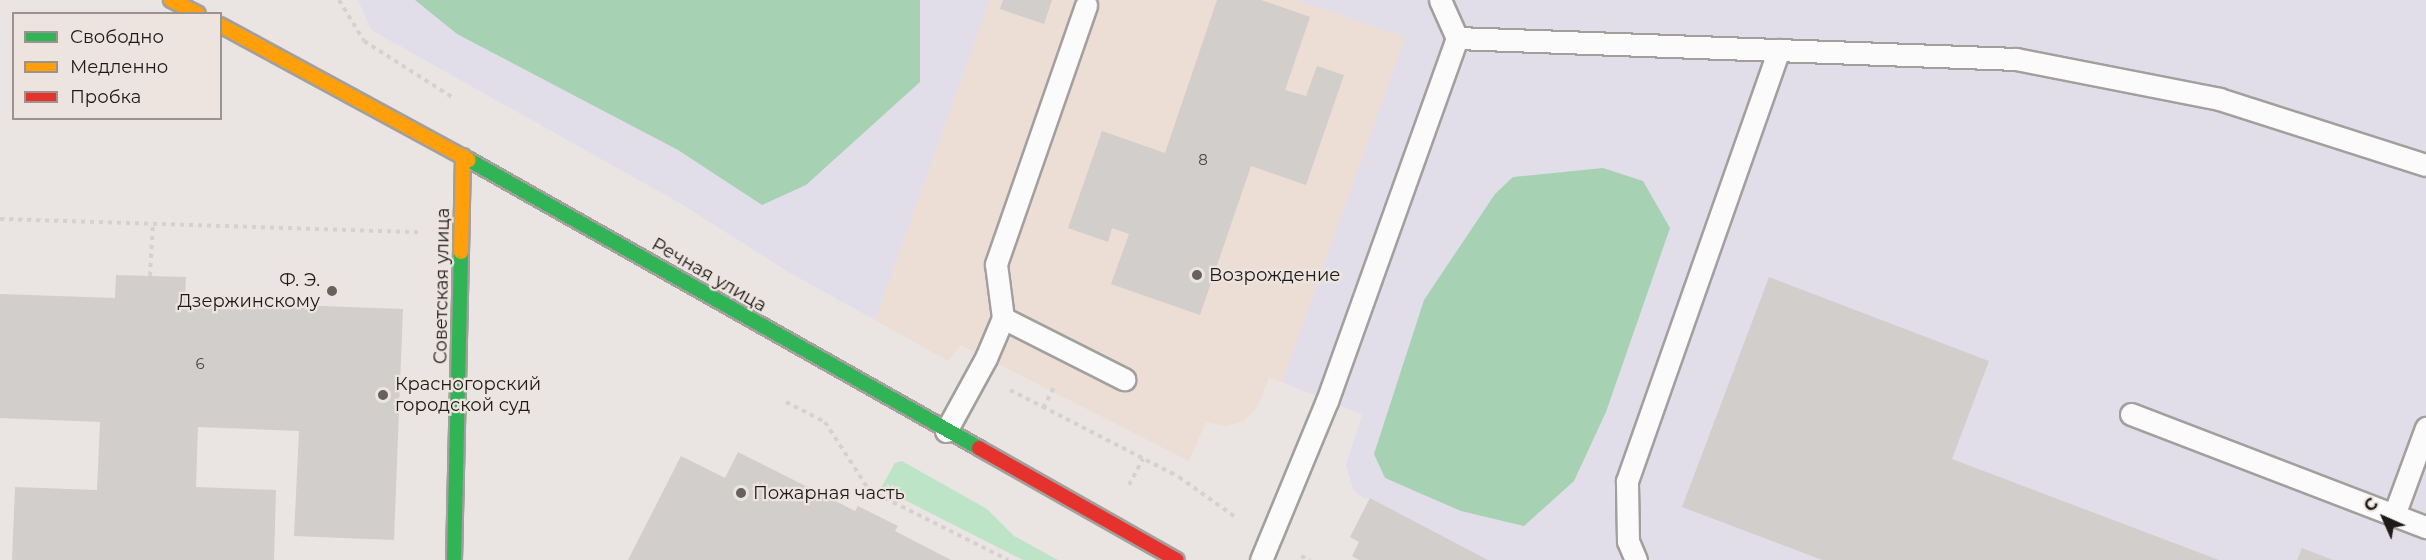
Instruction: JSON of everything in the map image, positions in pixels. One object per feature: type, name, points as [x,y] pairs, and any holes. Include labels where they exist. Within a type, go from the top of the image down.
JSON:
[{"type":"main road","points":[[171,0],[194,12]]},
{"type":"main road","name":"Речная улица","points":[[222,26],[463,156],[1177,560]]},
{"type":"main road","name":"Советская улица","points":[[454,560],[463,156]]},
{"type":"lane","points":[[1262,560],[1327,401],[1458,38],[1440,0]]},
{"type":"lane","points":[[946,431],[972,384],[1003,318],[996,264],[1086,5]]},
{"type":"lane","points":[[1458,38],[2016,59],[2219,99],[2426,165]]},
{"type":"lane","points":[[1636,560],[1628,541],[1627,481],[1779,50]]},
{"type":"lane","points":[[1003,318],[1124,379]]},
{"type":"lane","points":[[2131,414],[2426,527]]},
{"type":"lane","points":[[2394,515],[2426,428]]},
{"type":"path","points":[[339,0],[364,41],[462,104]]},
{"type":"path","points":[[0,219],[461,233]]},
{"type":"path","points":[[150,276],[153,224]]},
{"type":"path","points":[[972,384],[1006,388],[1179,477],[1270,539]]},
{"type":"path","points":[[786,402],[825,422],[870,490],[1008,560]]},
{"type":"path","points":[[1128,487],[1143,459]]},
{"type":"shaded area","points":[[358,0],[990,0],[875,320],[790,273],[683,205],[371,30]]},
{"type":"shaded area","points":[[990,0],[1297,0],[1405,37],[1282,382],[1269,377],[1258,406],[1244,421],[1226,426],[1206,422],[1189,461],[961,345],[948,361],[875,320]]},
{"type":"shaded area","points":[[1297,0],[2426,0],[2426,560],[1359,560],[1352,556],[1359,542],[1350,537],[1370,498],[1363,498],[1353,489],[1346,465],[1362,415],[1282,382],[1405,37]]},
{"type":"green space","points":[[415,0],[920,0],[920,82],[806,185],[762,205],[678,150],[457,34]]},
{"type":"green space","points":[[1603,168],[1643,181],[1670,228],[1606,412],[1574,481],[1524,526],[1461,511],[1385,478],[1374,454],[1424,300],[1495,194],[1513,177]]},
{"type":"green space","points":[[902,461],[987,509],[1014,536],[1058,560],[1023,560],[881,488],[895,463]]},
{"type":"building","points":[[1003,0],[1052,0],[1044,24],[1000,9]]},
{"type":"building","points":[[1217,0],[1261,0],[1310,17],[1285,90],[1306,96],[1317,66],[1344,75],[1306,185],[1251,166],[1200,315],[1111,284],[1129,234],[1112,228],[1108,242],[1068,228],[1102,131],[1165,153]]},
{"type":"building","points":[[116,275],[186,277],[185,301],[403,309],[394,540],[294,536],[299,431],[198,427],[196,487],[276,490],[274,560],[12,560],[15,487],[97,490],[100,422],[0,418],[0,294],[115,298]]},
{"type":"building","points":[[1769,277],[1989,361],[1952,459],[2219,560],[1822,560],[1682,507]]},
{"type":"building","name":"Пожарная часть","points":[[738,452],[855,511],[858,506],[898,526],[895,531],[951,560],[628,560],[681,456],[725,478]]},
{"type":"building","points":[[1370,498],[1488,560],[1359,560],[1352,556],[1359,542],[1350,537]]},
{"type":"building","points":[[2302,548],[2333,560],[2297,560]]},
{"type":"traffic: fast","points":[[469,160],[979,448]]},
{"type":"traffic: fast","points":[[454,560],[461,252]]},
{"type":"traffic: slow","points":[[171,0],[194,12]]},
{"type":"traffic: slow","points":[[222,26],[469,160]]},
{"type":"traffic: slow","points":[[461,252],[463,156]]},
{"type":"traffic: jam","points":[[979,448],[1177,560]]},
{"type":"place","name":"Возрождение","points":[[1197,275]]},
{"type":"place","name":"Ф. Э. Дзержинскому","points":[[332,291]]},
{"type":"place","name":"Красногорский городской суд","points":[[383,395]]},
{"type":"place","name":"Пожарная часть","points":[[741,493]]}]
